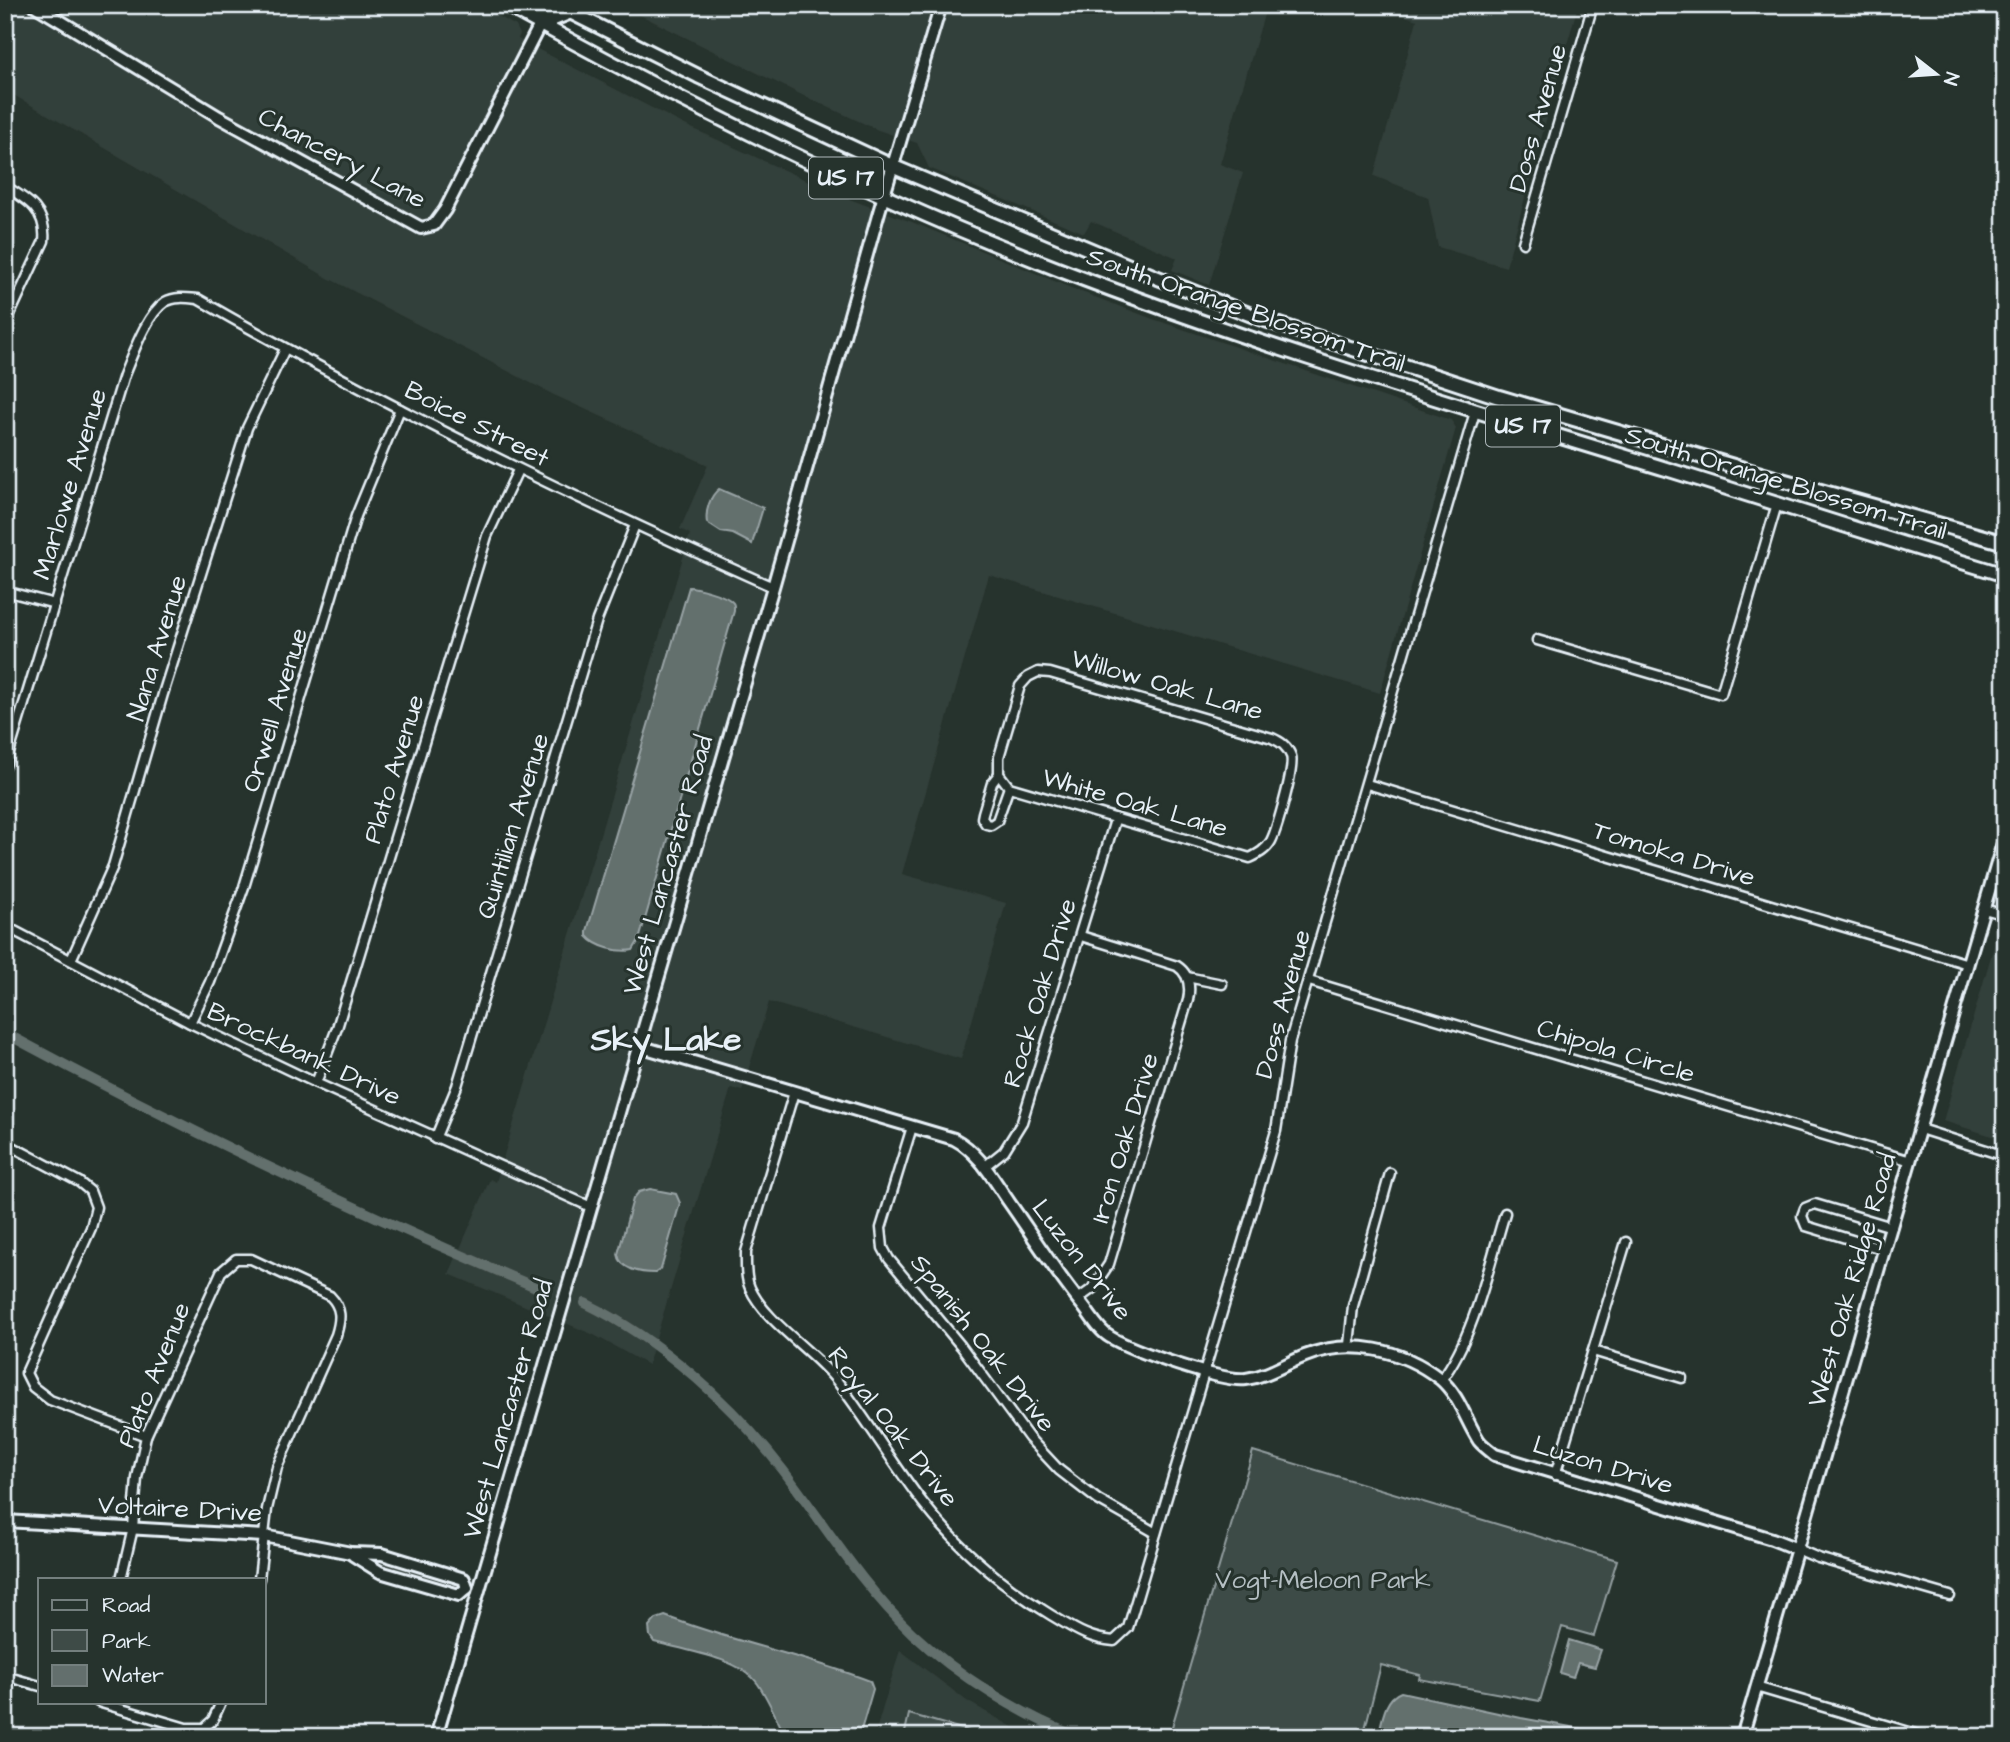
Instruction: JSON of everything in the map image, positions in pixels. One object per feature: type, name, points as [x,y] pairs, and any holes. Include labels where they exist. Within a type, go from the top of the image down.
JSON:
[{"type":"main road","name":"South Orange Blossom Trail","points":[[506,5],[711,115],[884,195],[1057,269],[1475,412],[2005,575]]},
{"type":"main road","name":"South Orange Blossom Trail","points":[[556,5],[573,9],[677,66],[894,167],[1259,318],[1499,397],[2005,543]]},
{"type":"main road","points":[[1282,348],[1305,344],[1313,336]]},
{"type":"main road","points":[[1475,412],[1483,403],[1499,397]]},
{"type":"street","name":"Chancery Lane","points":[[34,5],[219,117],[421,228],[434,225],[445,210],[550,5]]},
{"type":"street","name":"West Lancaster Road","points":[[436,1737],[472,1590],[639,1046],[941,5]]},
{"type":"street","name":"Doss Avenue","points":[[1523,243],[1593,5]]},
{"type":"street","points":[[541,25],[573,9]]},
{"type":"street","points":[[5,186],[38,208],[44,219],[44,241],[5,325]]},
{"type":"street","name":"Boice Street","points":[[166,301],[182,297],[198,299],[285,349],[518,470],[635,526],[773,587]]},
{"type":"street","name":"Marlowe Avenue","points":[[5,766],[124,375],[149,323],[166,301]]},
{"type":"street","name":"Nana Avenue","points":[[71,960],[113,866],[163,694],[247,428],[285,349]]},
{"type":"street","name":"Orwell Avenue","points":[[190,1023],[211,982],[244,887],[356,516],[400,409]]},
{"type":"street","name":"Doss Avenue","points":[[1114,1641],[1128,1628],[1276,1131],[1290,1041],[1475,412]]},
{"type":"street","name":"Plato Avenue","points":[[316,1083],[337,1028],[487,536],[518,470]]},
{"type":"street","points":[[1536,640],[1721,694],[1777,504]]},
{"type":"street","name":"Quintilian Avenue","points":[[435,1139],[457,1086],[597,620],[635,526]]},
{"type":"street","points":[[5,591],[55,604]]},
{"type":"street","name":"Willow Oak Lane","points":[[999,774],[999,757],[1020,686],[1028,677],[1038,672],[1050,673],[1272,738],[1284,744],[1292,757],[1293,771],[1282,806]]},
{"type":"street","points":[[999,774],[992,783],[983,813],[982,818],[986,824],[991,825],[997,821],[1009,787]]},
{"type":"street","name":"White Oak Lane","points":[[999,774],[1009,787],[1250,858],[1262,852],[1271,841],[1282,806]]},
{"type":"street","name":"Tomoka Drive","points":[[1367,785],[1968,964]]},
{"type":"street","name":"Rock Oak Drive","points":[[984,1167],[1004,1151],[1022,1122],[1115,820]]},
{"type":"street","name":"West Oak Ridge Road","points":[[1742,1737],[2005,836]]},
{"type":"street","points":[[1984,909],[2005,915]]},
{"type":"street","name":"Brockbank Drive","points":[[5,926],[190,1023],[435,1139],[591,1207]]},
{"type":"street","points":[[1081,936],[1170,963],[1181,969],[1187,977],[1223,984]]},
{"type":"street","name":"Iron Oak Drive","points":[[1078,1299],[1092,1289],[1109,1264],[1188,1000],[1190,988],[1187,977]]},
{"type":"street","name":"Chipola Circle","points":[[1309,981],[1911,1161]]},
{"type":"street","name":"Luzon Drive","points":[[639,1046],[954,1139],[965,1145],[1107,1335],[1137,1351],[1243,1380],[1268,1374],[1306,1356],[1349,1345],[1403,1357],[1441,1380],[1464,1410],[1480,1442],[1495,1455],[1772,1539],[1797,1549]]},
{"type":"street","name":"Royal Oak Drive","points":[[794,1092],[746,1252],[750,1288],[762,1307],[836,1379],[925,1505],[960,1544],[988,1571],[1033,1604],[1095,1640],[1114,1641]]},
{"type":"street","name":"Spanish Oak Drive","points":[[912,1127],[881,1228],[883,1248],[889,1259],[961,1346],[1029,1438],[1059,1470],[1098,1500],[1156,1534]]},
{"type":"street","points":[[1920,1129],[2005,1156]]},
{"type":"street","points":[[5,1148],[13,1147],[79,1182],[90,1191],[96,1207],[91,1228],[26,1373],[33,1387],[50,1400],[146,1436]]},
{"type":"street","points":[[1349,1345],[1353,1306],[1390,1173]]},
{"type":"street","points":[[1885,1250],[1806,1226],[1802,1216],[1805,1208],[1815,1204],[1892,1227]]},
{"type":"street","points":[[1441,1380],[1454,1363],[1465,1339],[1505,1213]]},
{"type":"street","points":[[1555,1475],[1626,1242]]},
{"type":"street","name":"Plato Avenue","points":[[121,1578],[134,1528],[137,1478],[146,1436],[221,1272],[236,1259],[251,1259],[330,1296],[338,1304],[341,1319],[277,1467],[264,1536]]},
{"type":"street","points":[[1593,1351],[1682,1378]]},
{"type":"street","name":"Voltaire Drive","points":[[5,1521],[264,1536],[351,1553],[382,1554],[464,1579],[472,1590],[459,1595],[380,1572],[351,1553]]},
{"type":"street","points":[[259,1578],[264,1536]]},
{"type":"street","points":[[1797,1549],[1818,1558],[1950,1596]]},
{"type":"street","points":[[5,1676],[38,1685]]},
{"type":"street","points":[[1756,1687],[1926,1737]]},
{"type":"street","points":[[105,1704],[186,1728],[204,1728],[214,1720],[220,1704]]},
{"type":"shaded area","points":[[5,5],[479,5],[516,26],[520,34],[518,39],[685,125],[841,196],[1153,319],[1451,420],[1456,428],[1380,693],[989,575],[902,874],[1006,903],[961,1059],[769,1002],[742,1091],[731,1088],[648,1365],[594,1335],[449,1274],[490,1179],[496,1182],[690,534],[680,529],[708,465],[554,395],[328,278],[5,90]]},
{"type":"shaded area","points":[[620,5],[1267,5],[1220,164],[1243,173],[1209,285],[1172,270],[1177,258],[1091,221],[1084,233],[929,168],[917,143],[878,130],[806,97]]},
{"type":"shaded area","points":[[1385,5],[1578,5],[1506,267],[1438,247],[1428,197],[1374,176],[1417,20],[1384,9]]},
{"type":"shaded area","points":[[1998,932],[2005,934],[2005,1140],[1943,1121]]},
{"type":"shaded area","points":[[900,1650],[967,1701],[1030,1737],[874,1737]]},
{"type":"green space","name":"Vogt-Meloon Park","points":[[1253,1451],[1617,1560],[1594,1636],[1562,1627],[1540,1701],[1419,1679],[1420,1675],[1381,1665],[1363,1737],[1169,1737]]},
{"type":"green space","points":[[909,1714],[990,1737],[904,1737]]},
{"type":"water","points":[[719,489],[763,508],[752,544],[733,534],[721,532],[707,523],[709,504]]},
{"type":"water","points":[[689,587],[727,598],[733,604],[734,611],[639,940],[633,950],[615,950],[591,940],[587,931]]},
{"type":"water","points":[[650,1189],[676,1194],[680,1203],[661,1269],[655,1273],[627,1267],[618,1254],[633,1199],[639,1192]]},
{"type":"water","points":[[665,1616],[870,1681],[873,1689],[859,1737],[786,1737],[762,1690],[750,1675],[725,1661],[654,1642],[649,1627],[656,1619]]},
{"type":"water","points":[[1569,1640],[1601,1650],[1595,1667],[1578,1663],[1573,1677],[1560,1673]]},
{"type":"water","points":[[1401,1692],[1626,1737],[1378,1737],[1387,1705]]},
{"type":"waterway","points":[[5,1033],[136,1102],[270,1167],[404,1230],[540,1289]]},
{"type":"waterway","points":[[585,1303],[641,1335],[718,1397],[783,1470],[876,1595],[930,1649],[990,1692],[1033,1717],[1078,1737]]},
{"type":"district","name":"Sky Lake","points":[[666,1040]]}]
